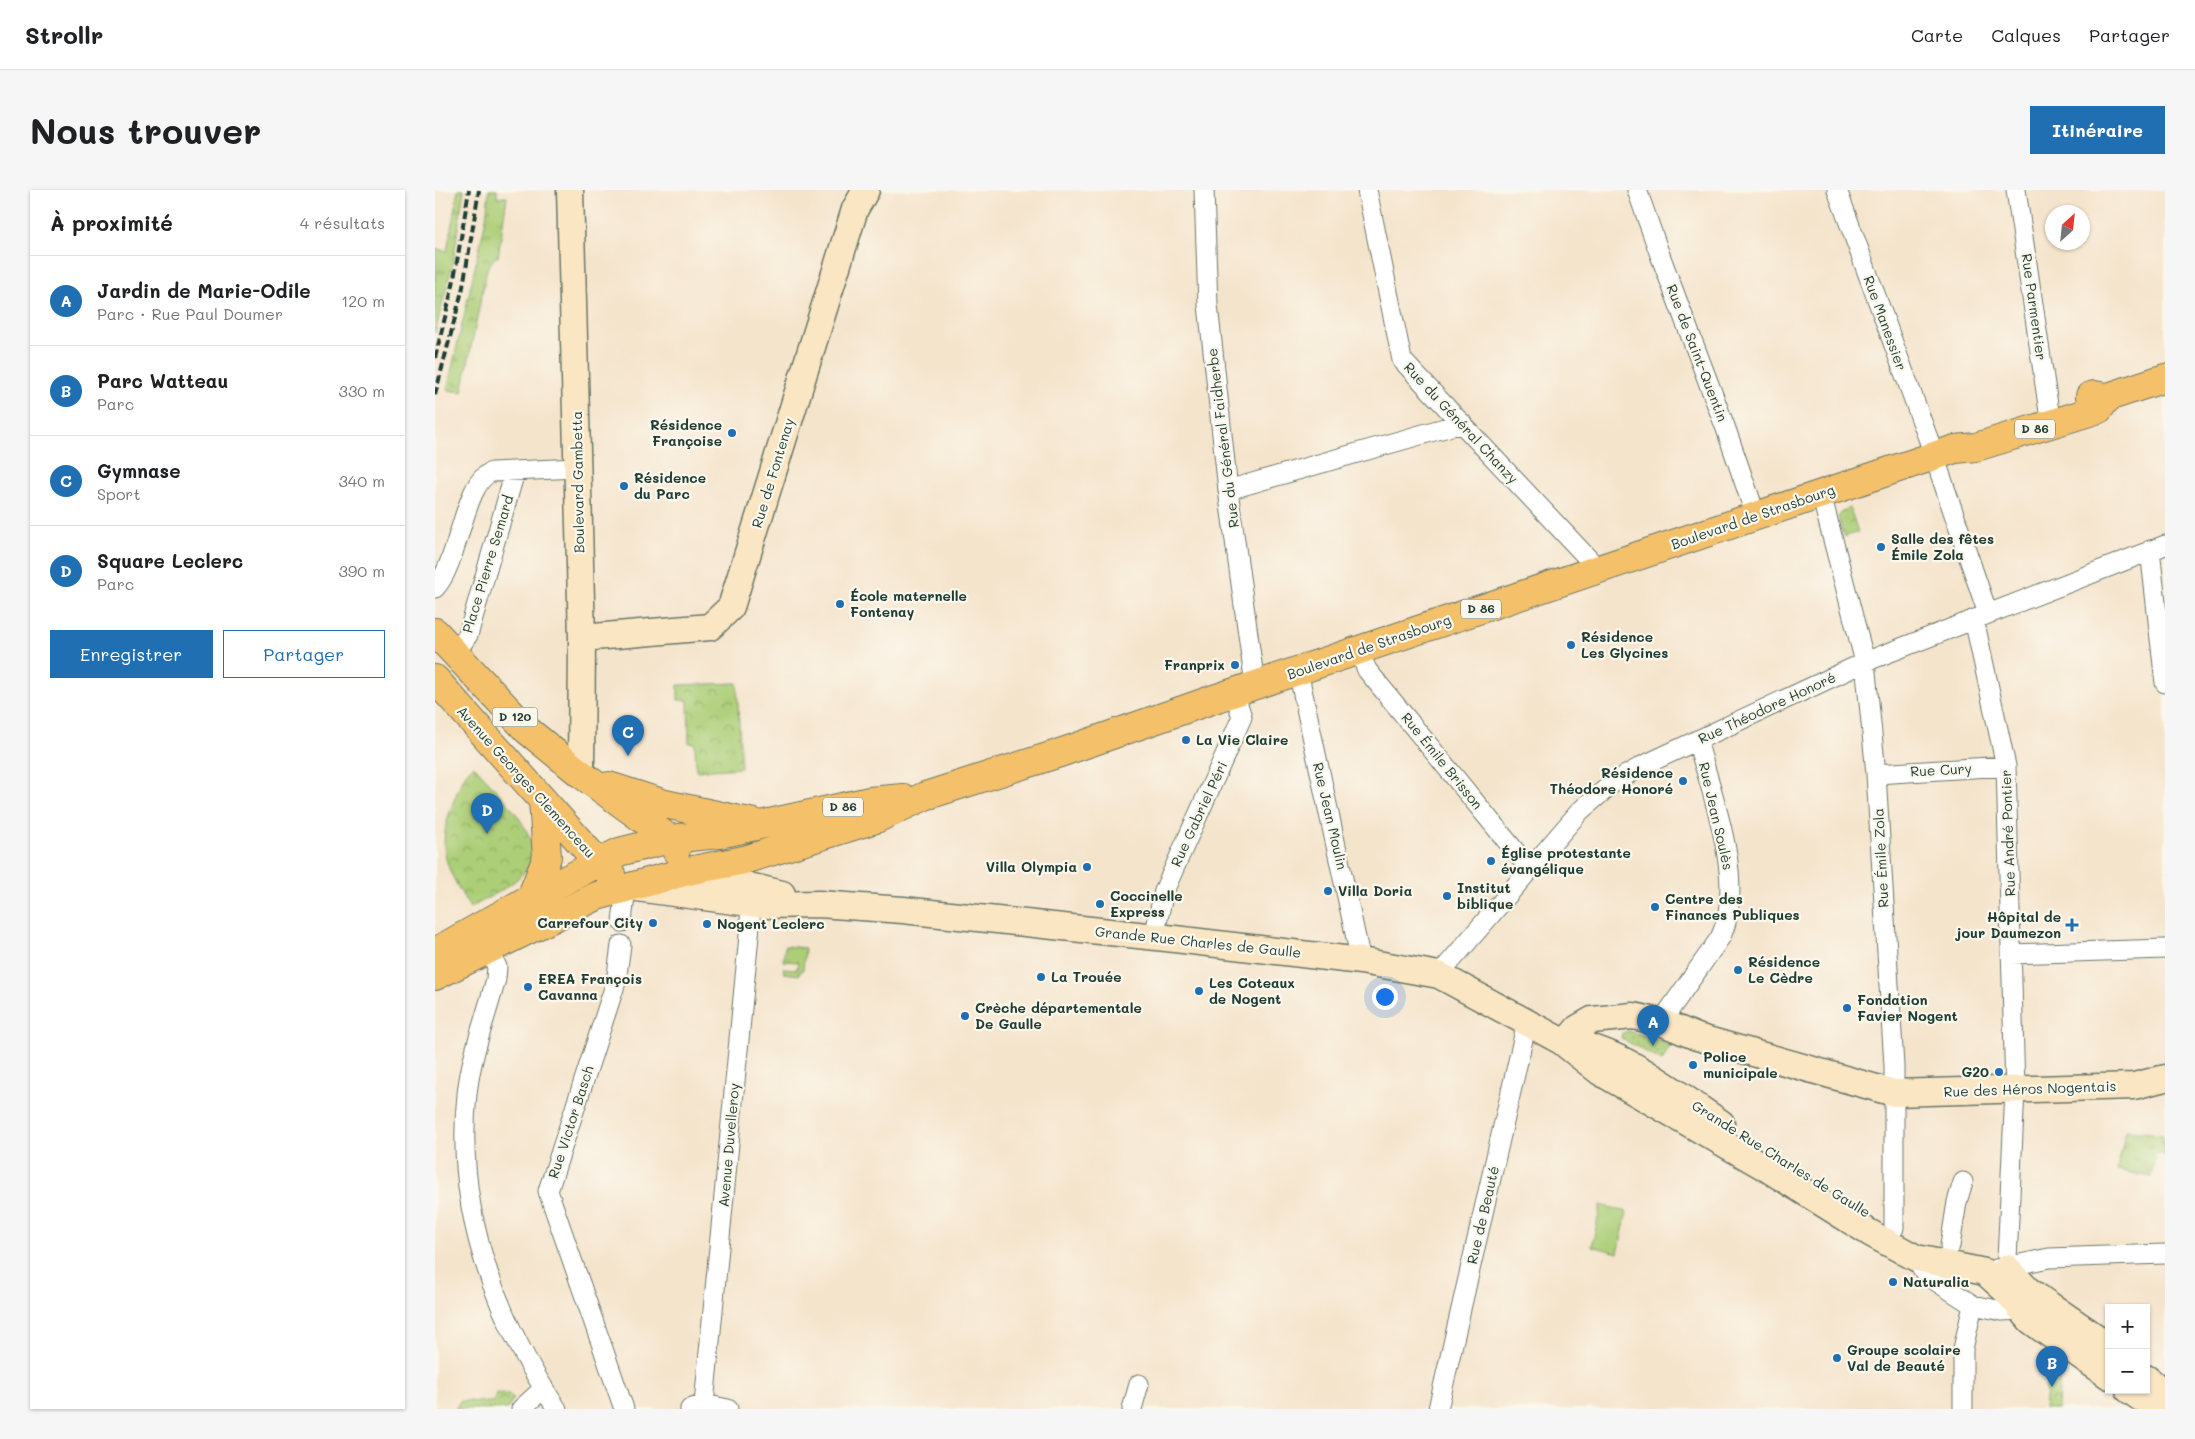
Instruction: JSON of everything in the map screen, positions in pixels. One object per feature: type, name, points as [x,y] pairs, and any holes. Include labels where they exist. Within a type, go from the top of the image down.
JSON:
[{"type":"main road","name":"Boulevard Gambetta","points":[[570,190],[585,776]]},
{"type":"main road","name":"Rue de Fontenay","points":[[582,638],[710,626],[731,607],[855,210],[866,190]]},
{"type":"main road","name":"Boulevard de Strasbourg","points":[[688,871],[746,883],[925,796],[1057,754],[1944,452],[1976,447],[2049,417],[2099,410],[2108,398],[2165,378]]},
{"type":"main road","name":"D 120","points":[[435,632],[527,730],[670,840]]},
{"type":"main road","name":"Avenue Georges Clemenceau","points":[[435,679],[598,862]]},
{"type":"main road","points":[[585,776],[665,804],[763,824]]},
{"type":"main road","name":"Boulevard de Strasbourg","points":[[670,840],[719,834],[870,801],[925,796]]},
{"type":"main road","points":[[531,898],[547,858],[543,800]]},
{"type":"main road","points":[[670,840],[688,871]]},
{"type":"main road","name":"D 86","points":[[435,976],[531,898],[619,852],[670,840]]},
{"type":"main road","name":"D 120","points":[[598,862],[625,887]]},
{"type":"main road","name":"D 86","points":[[435,952],[480,940],[625,887],[688,871]]},
{"type":"main road","name":"Grande Rue Charles de Gaulle","points":[[625,887],[746,883],[819,904],[903,910],[1154,937],[1361,961],[1439,975],[1572,1045],[1620,1059],[1841,1199],[1895,1228],[1919,1240],[1988,1255],[1998,1277]]},
{"type":"main road","name":"Rue des Héros Nogentais","points":[[1572,1045],[1582,1024],[1592,1020],[1633,1016],[1661,1022],[1697,1037],[1894,1093],[2134,1086],[2165,1078]]},
{"type":"main road","name":"Grande Rue Charles de Gaulle","points":[[1572,1045],[1600,1072],[1768,1169],[1870,1233],[1916,1258],[1998,1277]]},
{"type":"main road","points":[[1998,1277],[2031,1321],[2105,1373]]},
{"type":"main road","points":[[1998,1277],[2029,1291],[2105,1343]]},
{"type":"street","name":"Rue du Général Faidherbe","points":[[1204,190],[1213,404],[1228,490],[1244,689]]},
{"type":"street","name":"Rue du Général Chanzy","points":[[1367,190],[1401,360],[1598,569]]},
{"type":"street","name":"Rue de Saint-Quentin","points":[[1637,190],[1726,429],[1756,516]]},
{"type":"street","name":"Rue Manessier","points":[[1837,190],[1944,452],[1981,616]]},
{"type":"street","name":"Rue Parmentier","points":[[2017,190],[2049,417]]},
{"type":"street","points":[[1228,490],[1462,423]]},
{"type":"street","points":[[435,588],[449,566],[478,483],[489,473],[577,468]]},
{"type":"street","name":"Place Pierre Semard","points":[[455,654],[468,635],[515,472]]},
{"type":"street","name":"Rue Émile Zola","points":[[1821,494],[1865,662],[1876,774],[1894,1093],[1895,1228]]},
{"type":"street","points":[[2158,548],[2165,683]]},
{"type":"street","name":"Rue Théodore Honoré","points":[[1439,975],[1529,868],[1580,811],[1614,782],[1641,766],[1865,662],[2158,548]]},
{"type":"street","name":"Rue André Pontier","points":[[1981,616],[2006,766],[2015,1090],[1998,1277]]},
{"type":"street","name":"Rue Émile Brisson","points":[[1359,651],[1367,670],[1529,868]]},
{"type":"street","name":"Rue Jean Moulin","points":[[1297,671],[1361,961]]},
{"type":"street","name":"Rue Gabriel Péri","points":[[1154,937],[1164,890],[1242,717],[1244,689]]},
{"type":"street","name":"Rue Jean Soulès","points":[[1661,1022],[1719,938],[1727,923],[1729,910],[1730,881],[1724,838],[1697,740]]},
{"type":"street","name":"Rue Cury","points":[[1876,774],[2006,766]]},
{"type":"street","name":"Avenue Duvelleroy","points":[[697,1407],[746,883]]},
{"type":"street","points":[[622,922],[625,887]]},
{"type":"street","points":[[480,940],[497,967],[496,979],[467,1093],[465,1139],[471,1211],[482,1255],[501,1307],[543,1389],[557,1409]]},
{"type":"street","name":"Rue Victor Basch","points":[[621,945],[616,982],[548,1191],[624,1409]]},
{"type":"street","points":[[2011,954],[2165,950]]},
{"type":"street","name":"Rue de Beauté","points":[[1438,1409],[1527,1022]]},
{"type":"street","points":[[1950,1246],[1957,1202],[1963,1182]]},
{"type":"street","name":"Grande Rue Charles de Gaulle","points":[[1998,1277],[2049,1258],[2165,1254]]},
{"type":"street","points":[[1916,1258],[1927,1275],[1973,1305],[2002,1312],[2022,1310]]},
{"type":"street","points":[[1963,1409],[1963,1349],[1973,1305]]},
{"type":"street","points":[[1132,1409],[1139,1384]]},
{"type":"street","points":[[521,1409],[543,1389]]},
{"type":"street","points":[[697,1407],[728,1409]]},
{"type":"green space","points":[[458,190],[464,190],[453,262],[435,333],[435,249],[447,251]]},
{"type":"green space","points":[[489,190],[497,190],[497,197],[507,197],[498,257],[495,257],[487,269],[462,392],[447,390],[486,219]]},
{"type":"green space","points":[[1850,508],[1858,532],[1844,537],[1838,517],[1842,511]]},
{"type":"green space","points":[[737,683],[741,768],[696,771],[695,743],[689,743],[688,700],[678,700],[678,685]]},
{"type":"green space","points":[[474,766],[504,799],[525,827],[531,841],[533,854],[529,866],[517,879],[470,908],[448,866],[444,841],[449,813],[459,787],[465,775]]},
{"type":"green space","points":[[785,946],[805,948],[803,969],[799,975],[784,973],[783,968],[797,969],[798,962],[783,961]]},
{"type":"green space","points":[[1628,1031],[1671,1044],[1662,1061],[1621,1038],[1622,1033]]},
{"type":"green space","points":[[2126,1130],[2163,1135],[2162,1143],[2165,1144],[2165,1155],[2156,1153],[2151,1177],[2117,1170]]},
{"type":"green space","points":[[1601,1205],[1627,1212],[1618,1253],[1592,1246]]},
{"type":"green space","points":[[2049,1356],[2060,1365],[2058,1409],[2044,1409]]},
{"type":"green space","points":[[496,1393],[509,1394],[513,1399],[508,1409],[455,1409],[460,1401],[494,1402]]},
{"type":"railway","points":[[435,358],[453,285],[469,190]]},
{"type":"railway","points":[[435,395],[463,287],[479,190]]},
{"type":"place","name":"Résidence Françoise","points":[[732,433]]},
{"type":"place","name":"Résidence du Parc","points":[[624,486]]},
{"type":"place","name":"Salle des fêtes Émile Zola","points":[[1881,547]]},
{"type":"place","name":"École maternelle Fontenay","points":[[840,604]]},
{"type":"place","name":"Résidence Les Glycines","points":[[1571,645]]},
{"type":"place","name":"Franprix","points":[[1235,665]]},
{"type":"place","name":"La Vie Claire","points":[[1186,740]]},
{"type":"place","name":"Gymnase","points":[[628,756]]},
{"type":"place","name":"Résidence Théodore Honoré","points":[[1683,781]]},
{"type":"place","name":"Square Leclerc","points":[[487,834]]},
{"type":"place","name":"Église protestante évangélique","points":[[1491,861]]},
{"type":"place","name":"Villa Olympia","points":[[1087,867]]},
{"type":"place","name":"Villa Doria","points":[[1328,891]]},
{"type":"place","name":"Institut biblique","points":[[1447,896]]},
{"type":"place","name":"Coccinelle Express","points":[[1100,904]]},
{"type":"place","name":"Centre des Finances Publiques","points":[[1655,907]]},
{"type":"place","name":"Carrefour City","points":[[653,923]]},
{"type":"place","name":"Nogent Leclerc","points":[[707,924]]},
{"type":"place","name":"Hôpital de jour Daumezon","points":[[2072,925]]},
{"type":"place","name":"Résidence Le Cèdre","points":[[1738,970]]},
{"type":"place","name":"La Trouée","points":[[1041,977]]},
{"type":"place","name":"EREA François Cavanna","points":[[528,987]]},
{"type":"place","name":"Les Coteaux de Nogent","points":[[1199,991]]},
{"type":"place","name":"Fondation Favier Nogent","points":[[1847,1008]]},
{"type":"place","name":"Crèche départementale De Gaulle","points":[[965,1016]]},
{"type":"place","name":"Jardin de Marie-Odile","points":[[1653,1046]]},
{"type":"place","name":"Police municipale","points":[[1693,1065]]},
{"type":"place","name":"G20","points":[[1999,1072]]},
{"type":"place","name":"Naturalia","points":[[1893,1282]]},
{"type":"place","name":"Groupe scolaire Val de Beauté","points":[[1837,1358]]},
{"type":"place","name":"Parc Watteau","points":[[2052,1387]]}]
